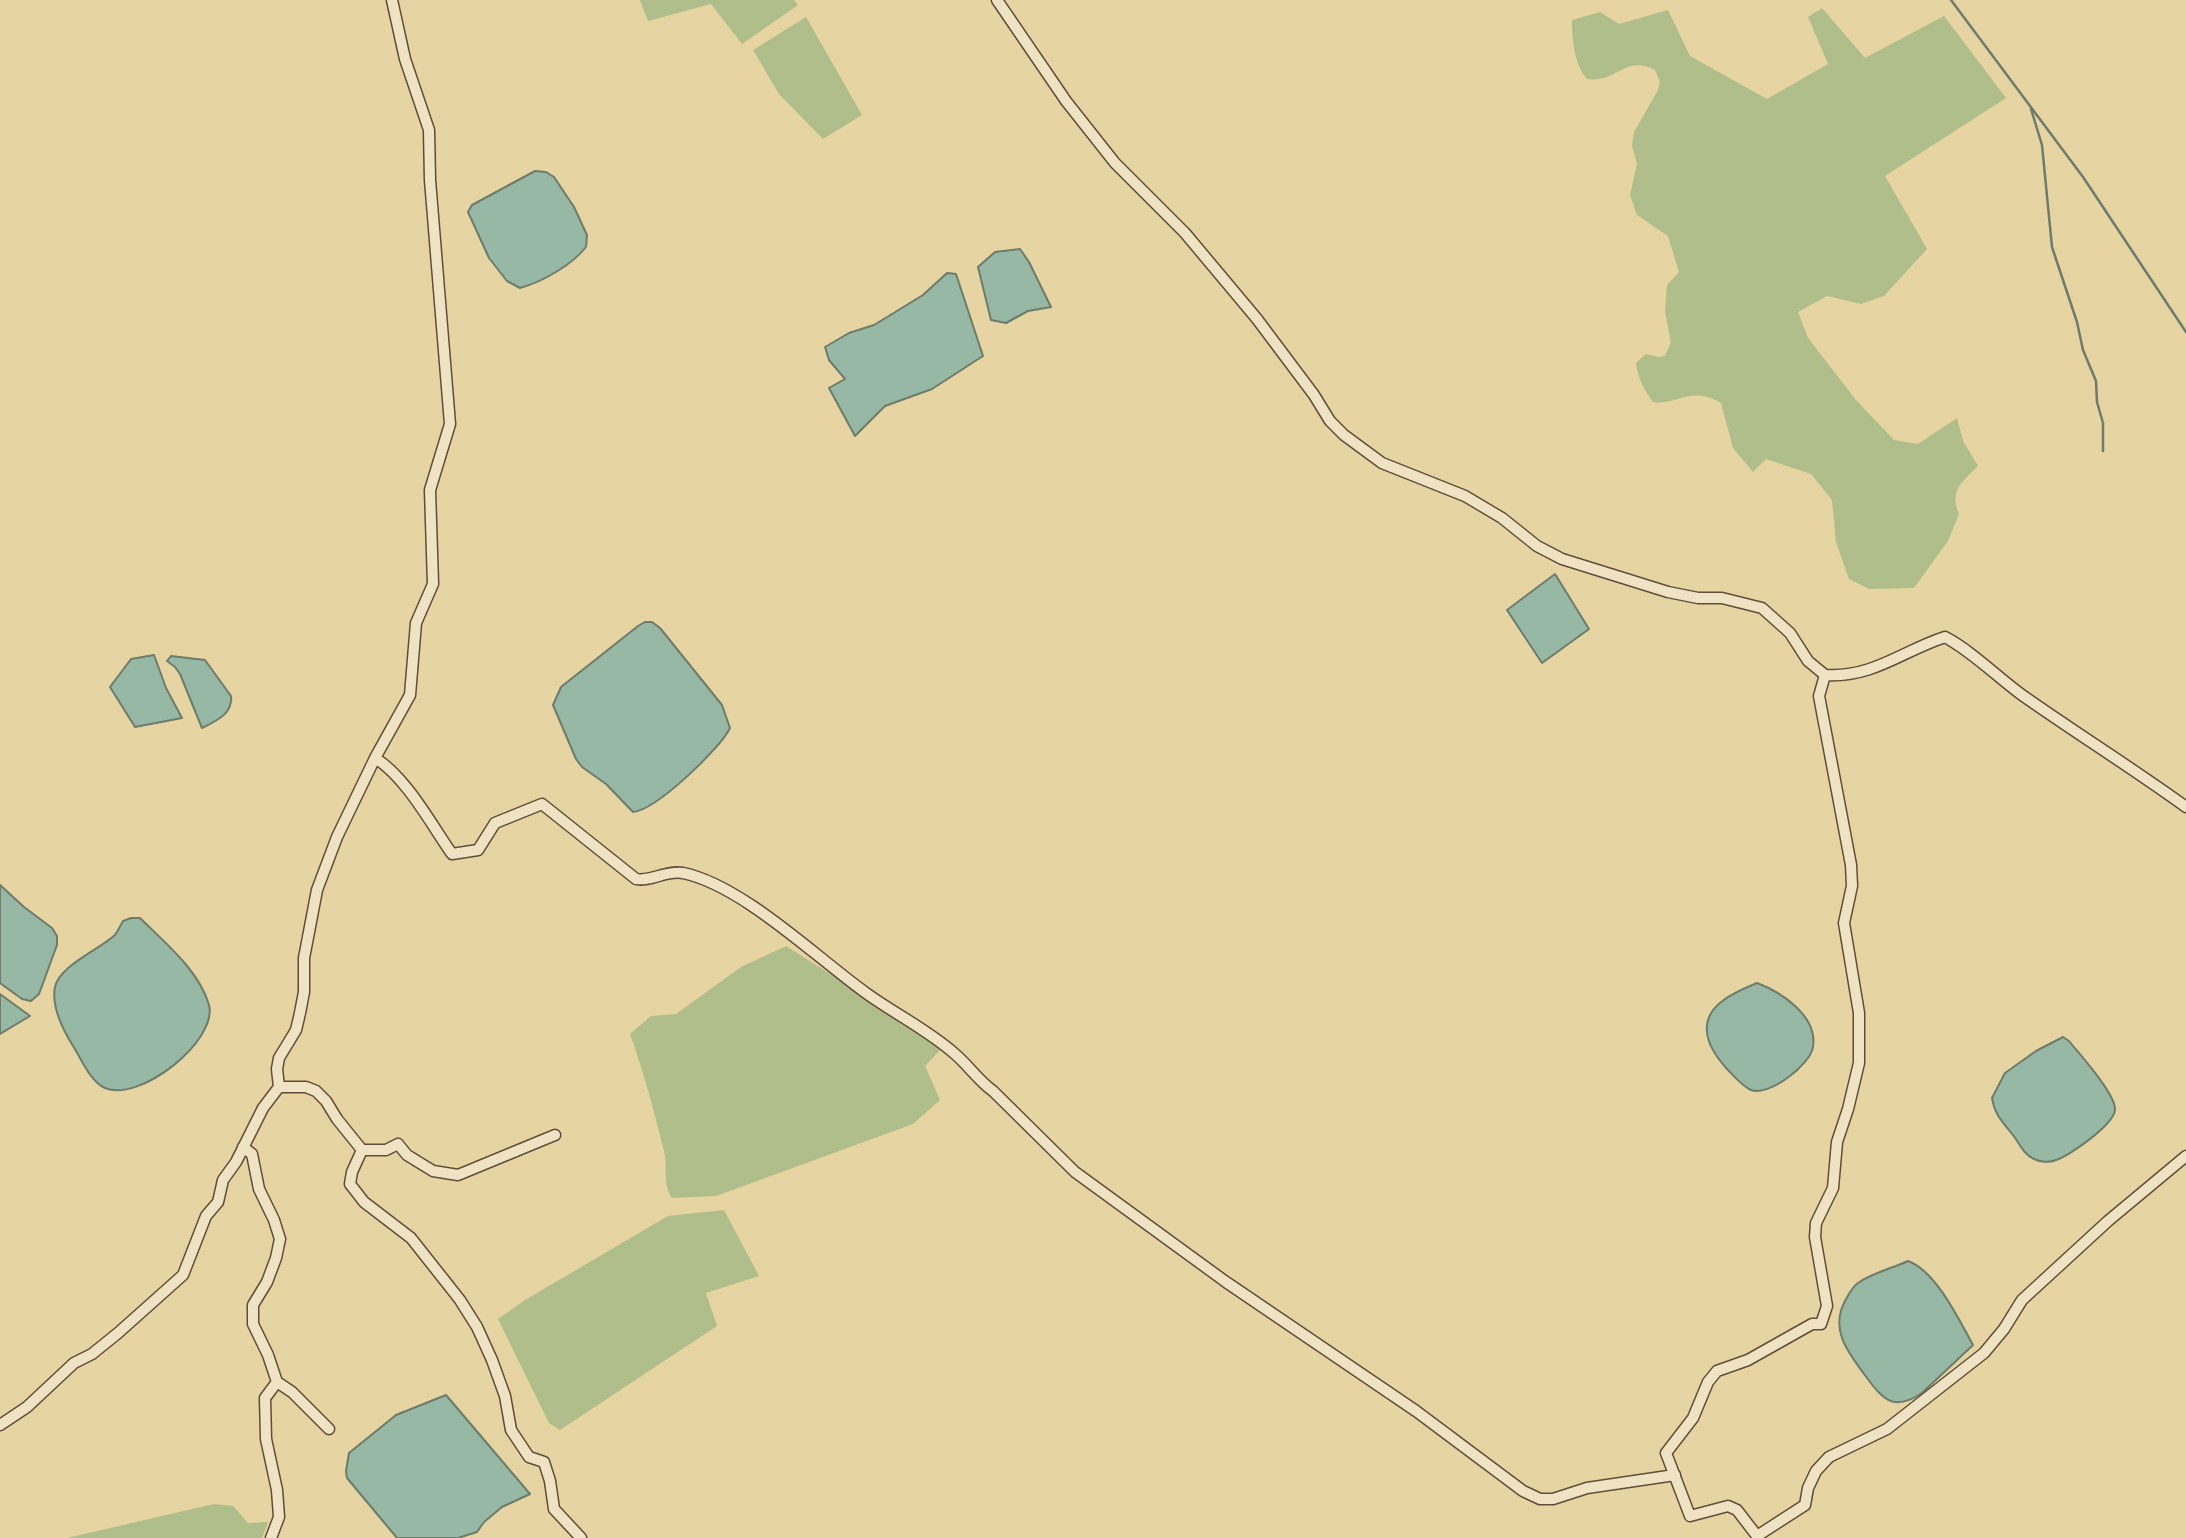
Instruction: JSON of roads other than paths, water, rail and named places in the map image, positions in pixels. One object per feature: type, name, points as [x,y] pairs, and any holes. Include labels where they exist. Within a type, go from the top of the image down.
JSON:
[{"type":"street","points":[[0,1425],[27,1407],[74,1363],[92,1354],[118,1333],[183,1275],[206,1216],[218,1202],[223,1180],[263,1108],[279,1087],[279,1058],[296,1030],[300,1013],[304,992],[304,958],[317,890],[337,837],[375,758],[410,695],[416,623],[433,584],[430,490],[450,424],[430,180],[429,130],[405,60],[392,0]]},
{"type":"street","points":[[997,0],[1066,101],[1115,163],[1185,233],[1257,319],[1314,395],[1330,421],[1344,436],[1382,463],[1465,496],[1502,518],[1537,546],[1562,559],[1668,592],[1698,598],[1722,598],[1762,608],[1790,633],[1808,661],[1825,675],[1859,674],[1921,644],[1945,637],[1965,649],[2045,711],[2186,807]]},
{"type":"street","points":[[1825,675],[1819,696],[1851,864],[1852,886],[1844,923],[1859,1013],[1859,1063],[1849,1109],[1837,1142],[1833,1188],[1816,1223],[1815,1237],[1827,1306],[1821,1324],[1812,1324],[1748,1360],[1717,1371],[1708,1382],[1693,1418],[1666,1453],[1690,1516],[1728,1506],[1737,1510],[1758,1537],[1805,1505],[1808,1488],[1816,1471],[1829,1457],[1887,1429],[1984,1353],[2004,1329],[2022,1300],[2108,1221],[2186,1156]]},
{"type":"street","points":[[375,758],[386,764],[400,780],[452,854],[478,850],[495,822],[542,804],[636,879],[643,880],[665,873],[683,873],[714,884],[753,907],[867,994],[939,1040],[1075,1172],[1246,1296],[1416,1412],[1523,1491],[1540,1499],[1553,1499],[1587,1488],[1675,1475]]},
{"type":"street","points":[[279,1087],[306,1087],[316,1091],[362,1150]]},
{"type":"street","points":[[362,1150],[386,1150],[398,1143],[407,1155],[433,1171],[458,1175],[555,1135]]},
{"type":"street","points":[[243,1147],[252,1154],[259,1189],[280,1239],[267,1282],[253,1305],[253,1324],[277,1382],[292,1391],[329,1429]]},
{"type":"street","points":[[362,1150],[352,1172],[350,1184],[364,1202],[411,1238],[460,1300],[477,1327],[492,1360],[505,1396],[511,1430],[529,1457],[544,1462],[554,1509],[581,1538]]},
{"type":"street","points":[[271,1538],[279,1517],[277,1490],[266,1439],[265,1398],[277,1382]]},
{"type":"waterway","points":[[1951,0],[2083,177],[2186,332]]},
{"type":"waterway","points":[[2031,109],[2042,145],[2052,247],[2077,322],[2083,350],[2096,381],[2097,402],[2103,423],[2103,451]]}]
